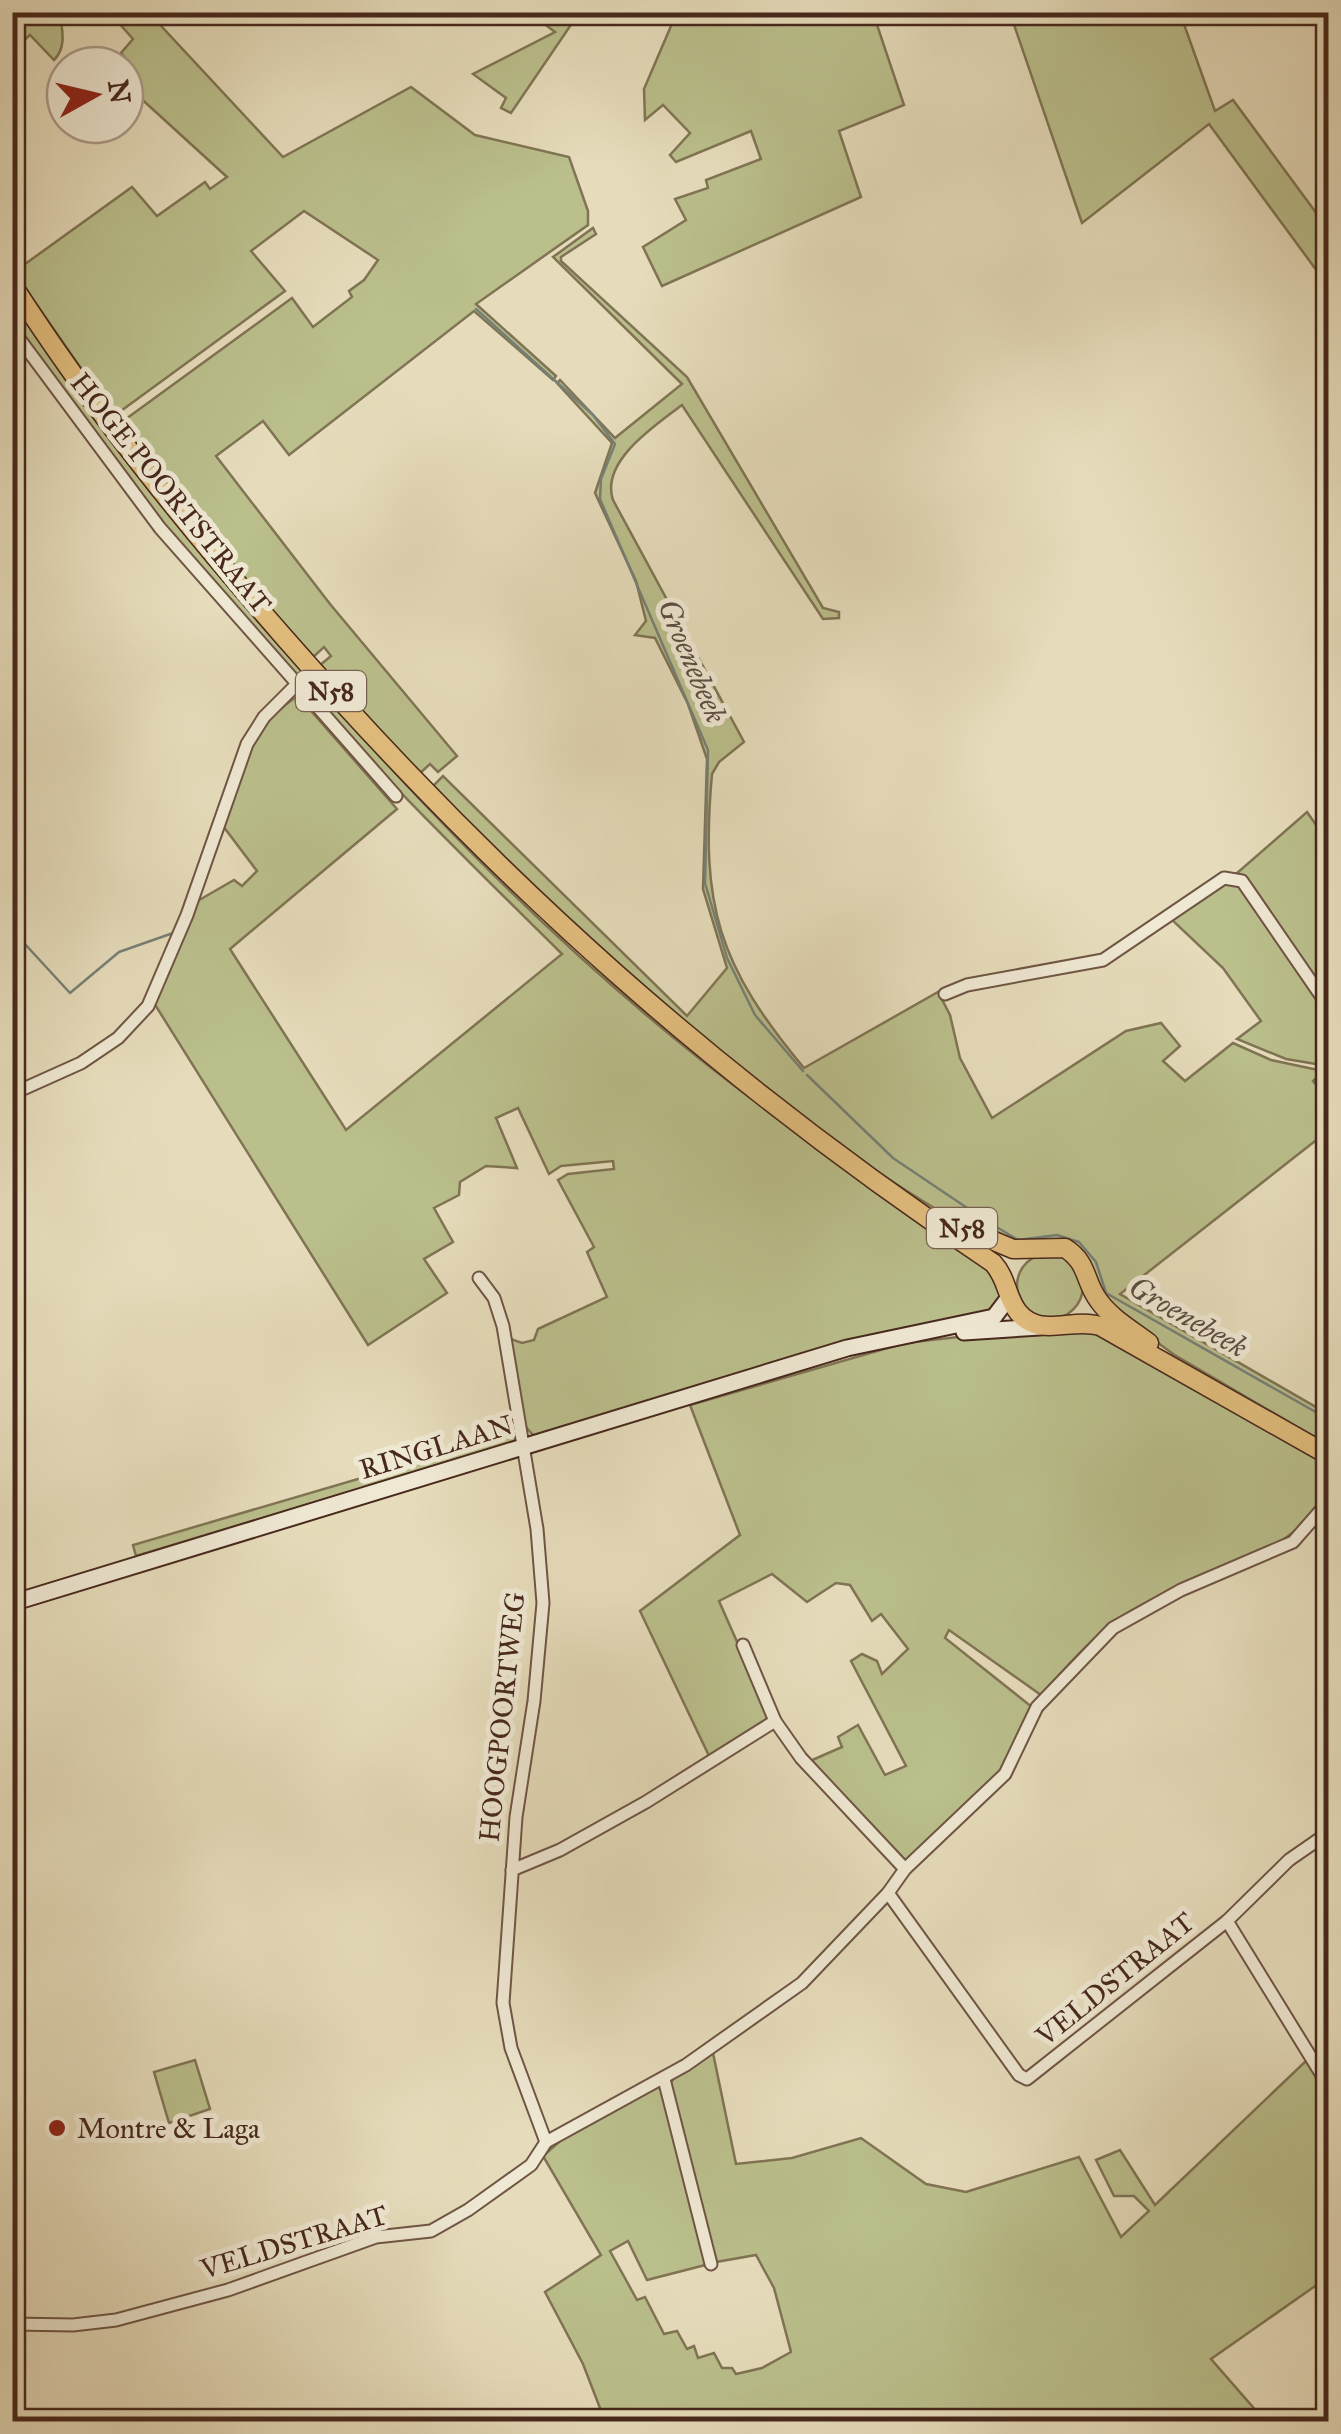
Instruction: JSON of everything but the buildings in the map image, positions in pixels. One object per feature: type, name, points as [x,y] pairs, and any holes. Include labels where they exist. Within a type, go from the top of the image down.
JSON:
[{"type":"main road","name":"N58","points":[[12,284],[86,393],[178,515],[420,790],[636,995],[764,1100],[994,1263],[1010,1291]]},
{"type":"main road","name":"N58","points":[[891,1191],[1002,1245],[1017,1250],[1038,1247]]},
{"type":"main road","points":[[1210,1387],[1109,1312],[1091,1289],[1086,1267],[1077,1256],[1052,1245],[1038,1247],[1017,1262],[1010,1291],[1017,1311],[1054,1326],[1085,1322],[1100,1326],[1328,1455]]},
{"type":"main road","points":[[1054,1326],[1085,1308],[1091,1289]]},
{"type":"main road","name":"RINGLAAN","points":[[12,1603],[875,1341],[994,1317],[1010,1291]]},
{"type":"main road","name":"RINGLAAN","points":[[875,1341],[1054,1326]]},
{"type":"street","name":"HOGE POORTSTRAAT","points":[[12,328],[160,528],[396,796]]},
{"type":"street","points":[[12,1094],[81,1064],[118,1038],[148,1006],[181,933],[247,744],[264,718],[296,686]]},
{"type":"street","points":[[945,994],[967,985],[1103,960],[1224,878],[1233,877],[1242,881],[1328,1006]]},
{"type":"street","name":"HOOGPOORTWEG","points":[[479,1278],[494,1298],[503,1326],[524,1446],[543,1603],[502,1976],[506,2028],[546,2142]]},
{"type":"street","name":"VELDSTRAAT","points":[[12,2324],[73,2325],[116,2320],[228,2290],[376,2237],[431,2231],[516,2178],[546,2142],[664,2079],[802,1982],[888,1893],[905,1868],[1004,1774],[1037,1707],[1112,1628],[1181,1590],[1300,1537],[1328,1502]]},
{"type":"street","points":[[743,1645],[776,1721],[801,1758],[905,1868]]},
{"type":"street","name":"HOOGPOORTWEG","points":[[512,1870],[560,1850],[646,1802],[776,1721]]},
{"type":"street","name":"VELDSTRAAT","points":[[888,1893],[1019,2075],[1027,2079],[1227,1921],[1290,1860],[1328,1833]]},
{"type":"street","name":"VELDSTRAAT","points":[[1227,1921],[1328,2085]]},
{"type":"street","points":[[664,2079],[712,2264]]},
{"type":"green space","points":[[677,12],[873,13],[904,105],[839,131],[861,197],[662,286],[643,247],[686,220],[675,199],[708,188],[706,180],[761,159],[751,131],[676,162],[670,155],[690,133],[663,105],[645,120],[644,89]]},
{"type":"green space","points":[[12,13],[60,13],[62,45],[45,45],[45,51],[30,35],[13,50]]},
{"type":"green space","points":[[110,13],[149,13],[283,157],[411,87],[475,135],[569,157],[588,211],[588,225],[476,304],[556,376],[553,380],[474,311],[289,455],[263,421],[216,456],[330,604],[457,756],[438,772],[430,764],[417,776],[319,666],[331,656],[324,647],[311,659],[119,424],[292,298],[313,327],[352,297],[349,291],[364,280],[378,260],[304,211],[251,251],[285,291],[114,416],[14,272],[132,187],[157,216],[205,182],[210,189],[227,177],[145,102],[145,45],[128,45],[133,39]]},
{"type":"green space","points":[[530,13],[579,13],[511,113],[501,108],[506,98],[473,74],[555,32]]},
{"type":"green space","points":[[1010,13],[1180,13],[1215,111],[1233,100],[1328,229],[1328,286],[1209,124],[1082,223]]},
{"type":"green space","points":[[593,228],[596,234],[561,257],[561,261],[687,377],[823,608],[839,612],[839,618],[823,619],[682,405],[622,458],[611,486],[613,500],[744,742],[719,762],[712,774],[709,861],[722,932],[752,998],[804,1068],[938,992],[950,1015],[960,1058],[992,1118],[1126,1031],[1161,1023],[1180,1046],[1163,1061],[1185,1081],[1233,1043],[1271,1060],[1323,1071],[1313,1081],[1328,1098],[1328,1131],[1120,1294],[1328,1414],[1328,1445],[1173,1354],[1108,1306],[1082,1251],[1054,1242],[1017,1243],[959,1221],[858,1159],[793,1112],[667,1010],[430,789],[443,776],[687,1016],[727,968],[703,889],[707,759],[688,704],[655,638],[635,635],[646,621],[636,581],[595,493],[612,443],[557,383],[560,380],[615,438],[682,384],[553,257]]},
{"type":"green space","points":[[12,298],[101,423],[196,543],[363,738],[470,851],[581,958],[700,1059],[1000,1276],[1004,1289],[997,1310],[852,1340],[534,1436],[524,1425],[508,1338],[522,1343],[534,1340],[538,1329],[607,1297],[587,1252],[594,1247],[558,1180],[568,1174],[614,1169],[613,1161],[561,1166],[549,1174],[518,1108],[496,1118],[517,1168],[486,1166],[460,1182],[459,1195],[434,1208],[453,1242],[424,1259],[447,1293],[368,1345],[154,1003],[194,903],[234,880],[242,886],[257,871],[220,822],[248,751],[269,721],[298,696],[397,809],[230,949],[346,1130],[562,954],[341,730],[201,574],[72,409],[13,322]]},
{"type":"green space","points":[[1307,812],[1328,842],[1328,975],[1317,983],[1242,877],[1236,874]]},
{"type":"green space","points":[[1222,882],[1239,884],[1328,1011],[1328,1066],[1286,1059],[1237,1039],[1261,1021],[1223,968],[1171,919]]},
{"type":"green space","points":[[1050,1253],[1063,1255],[1073,1263],[1081,1273],[1081,1299],[1073,1309],[1063,1317],[1050,1319],[1037,1317],[1027,1309],[1019,1299],[1017,1286],[1019,1273],[1027,1263],[1037,1255]]},
{"type":"green space","points":[[1029,1329],[1094,1329],[1328,1465],[1322,1496],[1306,1520],[1282,1540],[1253,1557],[1157,1597],[1118,1620],[1041,1695],[949,1630],[945,1638],[1032,1707],[1003,1768],[907,1861],[810,1761],[842,1747],[838,1737],[858,1725],[885,1775],[906,1766],[851,1661],[862,1654],[877,1661],[882,1674],[908,1649],[881,1614],[872,1621],[850,1585],[836,1583],[807,1602],[772,1574],[719,1601],[772,1721],[710,1758],[640,1611],[740,1535],[690,1405],[905,1343]]},
{"type":"green space","points":[[518,1432],[516,1442],[136,1556],[133,1545]]},
{"type":"green space","points":[[713,2053],[736,2164],[792,2158],[861,2138],[926,2184],[966,2192],[1079,2157],[1121,2237],[1149,2211],[1134,2196],[1114,2196],[1096,2160],[1120,2150],[1155,2205],[1308,2059],[1328,2093],[1328,2277],[1211,2359],[1258,2413],[1249,2421],[605,2421],[583,2364],[545,2292],[601,2255],[543,2156],[568,2134],[657,2087],[661,2089],[709,2264],[647,2280],[628,2241],[610,2251],[637,2300],[645,2297],[664,2334],[677,2331],[687,2349],[694,2346],[698,2358],[714,2353],[722,2368],[732,2368],[736,2374],[762,2368],[791,2352],[774,2288],[756,2255],[716,2262],[670,2085],[674,2077]]},
{"type":"green space","points":[[195,2060],[210,2109],[169,2123],[154,2072]]},
{"type":"waterway","name":"Groenebeek","points":[[476,309],[593,415],[615,444],[601,479],[600,499],[708,750],[705,883],[727,958],[755,1015],[803,1071]]},
{"type":"waterway","points":[[12,930],[70,993],[119,952],[173,933]]},
{"type":"waterway","name":"Groenebeek","points":[[807,1075],[893,1158],[985,1220],[1018,1240],[1057,1235],[1079,1242],[1096,1262],[1106,1293],[1328,1419]]},
{"type":"place","name":"Montre & Laga","points":[[57,2128]]}]
